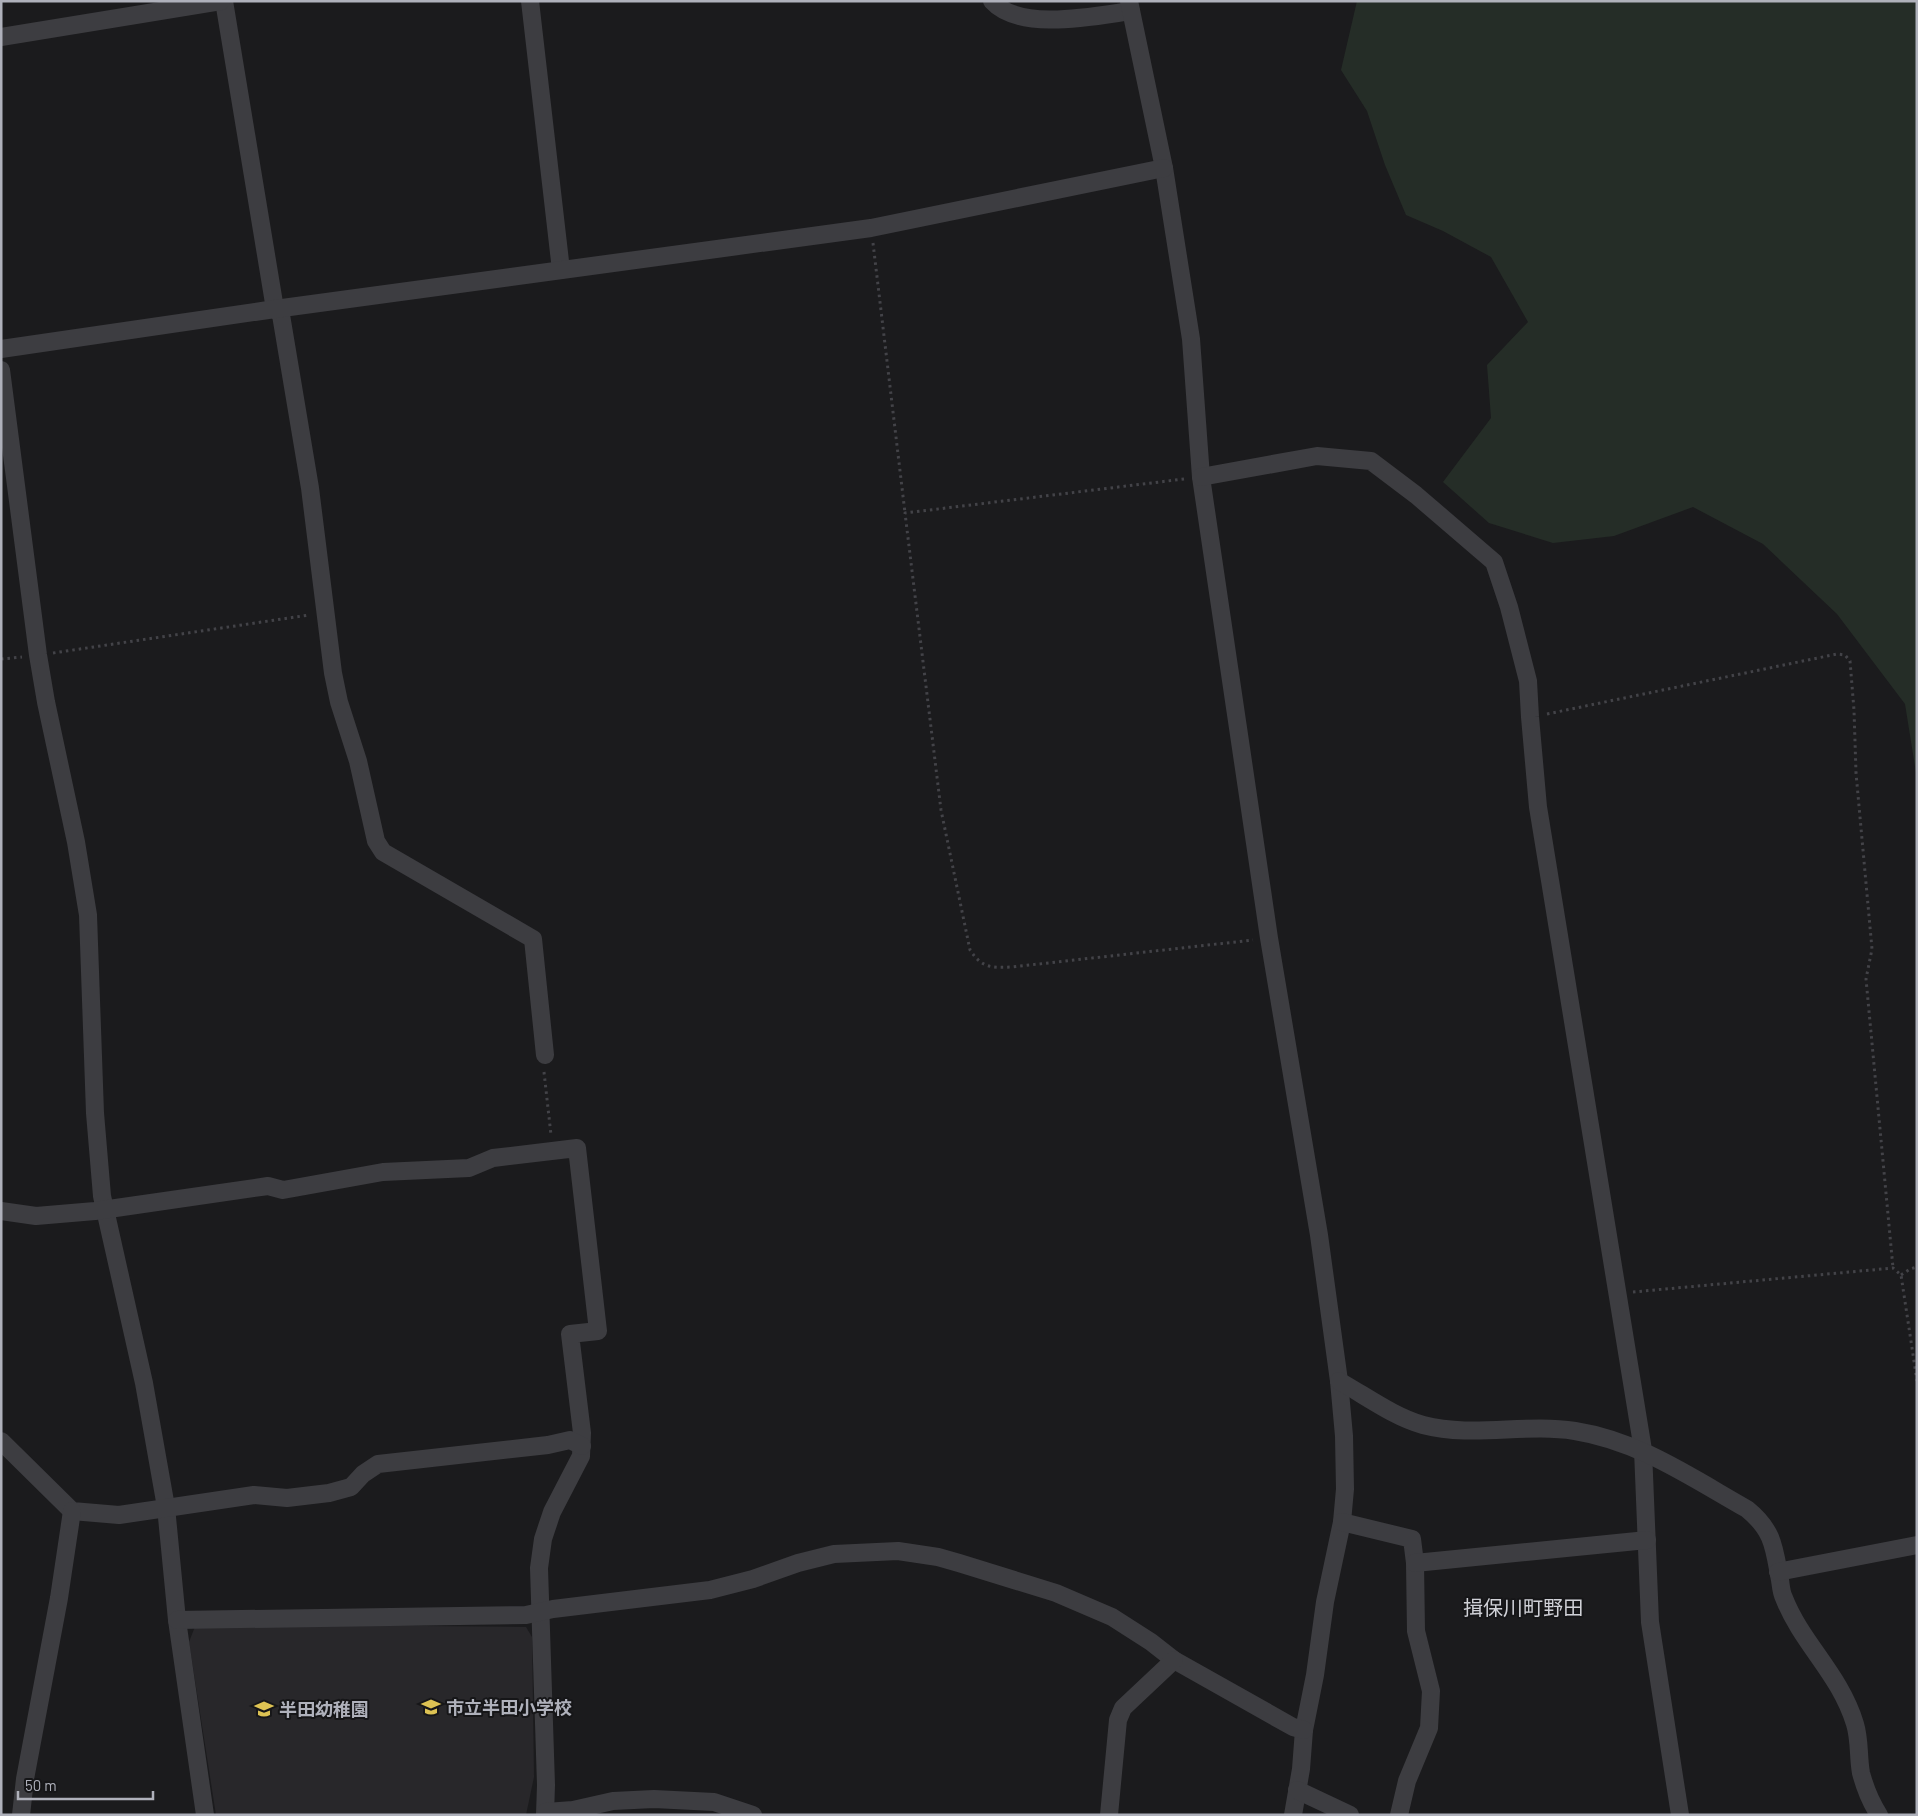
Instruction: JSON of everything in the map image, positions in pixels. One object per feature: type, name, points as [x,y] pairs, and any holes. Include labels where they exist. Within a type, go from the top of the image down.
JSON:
[{"type":"street","points":[[1,37],[222,1],[275,309],[281,315],[304,450],[333,673],[339,702],[358,762],[376,841],[383,852],[533,939],[544,1055]]},
{"type":"street","points":[[530,1],[561,270]]},
{"type":"street","points":[[992,1],[1014,16],[1039,19],[1077,19],[1130,6],[1164,168],[1191,339],[1201,476],[1268,938],[1319,1234],[1339,1381],[1344,1436],[1345,1489],[1342,1522],[1325,1602],[1315,1675],[1304,1730],[1293,1815]]},
{"type":"street","points":[[1,349],[275,309],[871,228],[1164,168]]},
{"type":"street","points":[[1,370],[38,655],[46,702],[76,842],[88,915],[95,1112],[105,1210],[144,1383],[166,1507],[177,1620],[205,1815]]},
{"type":"street","points":[[1201,476],[1317,456],[1371,461],[1416,495],[1494,562],[1528,681],[1538,807],[1644,1450],[1650,1622],[1680,1815]]},
{"type":"street","points":[[1,1211],[36,1216],[105,1210],[268,1186],[283,1190],[383,1172],[469,1168],[493,1158],[577,1148],[598,1331],[570,1334],[582,1433],[581,1456],[552,1512],[542,1540],[539,1568],[545,1813],[573,1810],[613,1802],[654,1799],[714,1802],[753,1815]]},
{"type":"street","points":[[1339,1381],[1404,1418],[1424,1425],[1456,1430],[1549,1427],[1614,1439],[1644,1450],[1758,1518],[1769,1533],[1783,1597],[1796,1623],[1837,1682],[1846,1700],[1855,1724],[1861,1772],[1869,1799],[1879,1815]]},
{"type":"street","points":[[1,1441],[72,1511],[119,1515],[254,1495],[286,1498],[329,1493],[351,1487],[363,1474],[378,1464],[548,1445],[570,1440],[582,1446]]},
{"type":"street","points":[[21,1815],[25,1779],[59,1598],[72,1511]]},
{"type":"street","points":[[1342,1522],[1412,1538],[1415,1563],[1416,1631],[1431,1690],[1429,1728],[1407,1782],[1399,1815]]},
{"type":"street","points":[[1415,1563],[1647,1540]]},
{"type":"street","points":[[1778,1572],[1917,1545]]},
{"type":"street","points":[[177,1620],[526,1615],[553,1609],[710,1590],[834,1554],[898,1551],[938,1557],[1056,1593],[1112,1617],[1151,1642],[1174,1660],[1293,1726],[1304,1730]]},
{"type":"street","points":[[1109,1815],[1118,1720],[1123,1708],[1174,1660]]},
{"type":"street","points":[[1297,1790],[1350,1815]]},
{"type":"path","points":[[871,228],[941,810],[970,950],[978,961],[994,968],[1268,938]]},
{"type":"path","points":[[904,513],[1201,476]]},
{"type":"path","points":[[1,659],[325,613]]},
{"type":"path","points":[[1530,717],[1837,654],[1845,655],[1850,661],[1856,773],[1872,949],[1866,978],[1893,1268],[1901,1275],[1917,1382]]},
{"type":"path","points":[[544,1055],[553,1151]]},
{"type":"path","points":[[1901,1275],[1917,1267]]},
{"type":"path","points":[[1618,1294],[1893,1268]]},
{"type":"shaded area","points":[[1357,1],[1917,1],[1917,779],[1905,704],[1837,614],[1763,544],[1693,507],[1614,536],[1553,543],[1489,523],[1443,482],[1491,418],[1487,365],[1528,322],[1491,257],[1443,231],[1406,215],[1385,165],[1367,111],[1341,70]]},
{"type":"shaded area","name":"市立半田小学校","points":[[196,1624],[526,1627],[532,1637],[534,1777],[526,1815],[216,1815],[189,1642]]},
{"type":"place","name":"市立半田小学校","points":[[431,1707]]},
{"type":"place","name":"半田幼稚園","points":[[264,1709]]},
{"type":"district","name":"揖保川町野田","points":[[1523,1607]]}]
